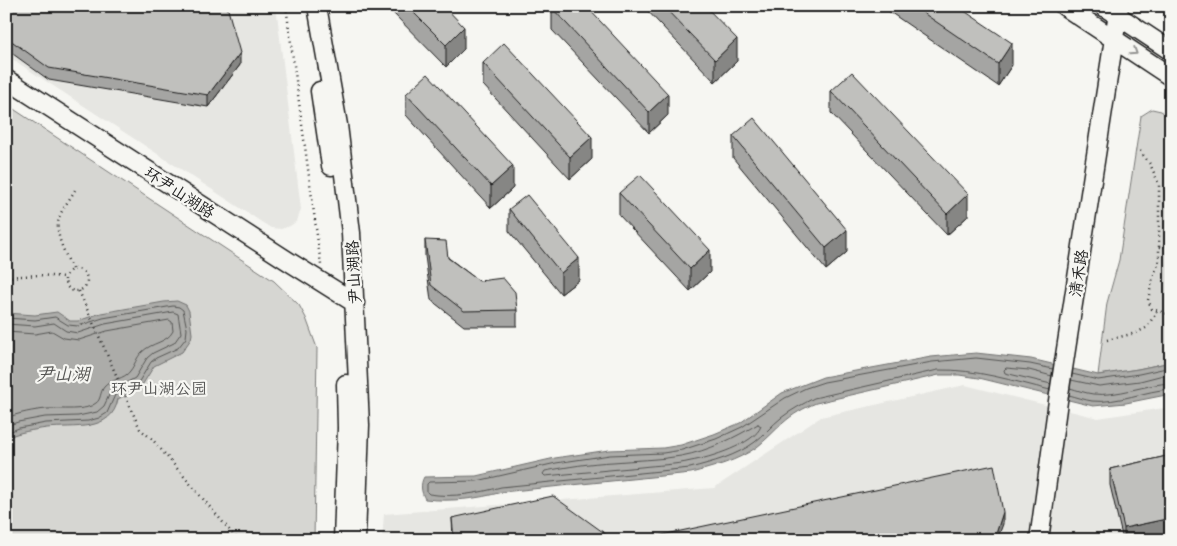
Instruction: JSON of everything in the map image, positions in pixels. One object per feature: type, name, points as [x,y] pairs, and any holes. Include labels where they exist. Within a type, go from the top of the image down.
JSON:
[{"type":"main road","name":"尹山湖路","points":[[306,6],[326,128],[349,299],[360,425],[356,540]]},
{"type":"main road","name":"尹山湖路","points":[[317,6],[339,135],[351,233],[343,540]]},
{"type":"main road","points":[[1064,6],[1171,77]]},
{"type":"main road","points":[[1103,6],[1118,11],[1171,51]]},
{"type":"main road","name":"清禾路","points":[[1039,540],[1058,401],[1118,11]]},
{"type":"main road","name":"环尹山湖路","points":[[6,79],[349,299]]},
{"type":"path","points":[[286,6],[324,284]]},
{"type":"path","points":[[1140,151],[1150,164],[1159,184],[1159,262],[1152,277],[1148,300],[1152,309],[1171,315]]},
{"type":"path","points":[[72,269],[60,239],[58,227],[59,217],[75,190]]},
{"type":"path","points":[[1159,248],[1171,242]]},
{"type":"path","points":[[76,268],[83,271],[87,278],[86,285],[79,291],[72,290],[64,282],[64,277],[72,269],[76,268]]},
{"type":"path","points":[[6,277],[39,275],[64,277]]},
{"type":"path","points":[[79,291],[140,429],[152,438],[238,540]]},
{"type":"path","points":[[1107,340],[1136,333],[1146,328],[1158,311]]},
{"type":"shaded area","points":[[6,6],[276,6],[301,209],[297,221],[281,229],[271,228],[6,55]]},
{"type":"shaded area","points":[[965,385],[1098,418],[1171,407],[1171,540],[382,540],[384,514],[714,488],[821,417]]},
{"type":"green space","name":"环尹山湖公园","points":[[6,104],[274,281],[299,305],[317,348],[314,540],[6,540]]},
{"type":"green space","points":[[1152,109],[1161,111],[1171,118],[1171,362],[1098,375],[1107,303],[1119,260],[1141,116]]},
{"type":"water","name":"尹山湖","points":[[177,301],[186,305],[189,311],[191,339],[182,352],[154,366],[141,387],[118,399],[114,410],[108,417],[90,425],[42,429],[6,438],[6,313],[35,315],[57,312],[70,321],[78,321],[101,313]]},
{"type":"water","points":[[976,353],[1031,359],[1098,375],[1171,362],[1171,394],[1126,403],[1093,406],[979,378],[939,375],[816,403],[791,417],[749,452],[725,463],[691,473],[502,492],[454,500],[425,499],[422,491],[424,477],[476,476],[555,458],[609,450],[663,448],[681,445],[740,423],[782,393],[823,377],[931,357]]},
{"type":"building","points":[[13,6],[227,6],[240,53],[208,95],[49,68],[6,37],[6,17]]},
{"type":"building","points":[[407,6],[444,6],[464,27],[446,45]]},
{"type":"building","points":[[554,6],[586,6],[668,94],[649,112],[552,8]]},
{"type":"building","points":[[663,6],[705,6],[737,39],[715,60]]},
{"type":"building","points":[[913,6],[957,6],[1012,43],[998,64]]},
{"type":"building","points":[[504,43],[592,137],[570,157],[483,63]]},
{"type":"building","points":[[852,72],[968,194],[947,214],[831,91]]},
{"type":"building","points":[[428,74],[513,166],[491,186],[406,94]]},
{"type":"building","points":[[754,118],[847,230],[826,248],[733,136]]},
{"type":"building","points":[[640,175],[710,250],[690,269],[619,193]]},
{"type":"building","points":[[527,195],[579,258],[561,273],[509,209]]},
{"type":"building","points":[[425,240],[446,241],[448,258],[479,281],[503,278],[515,292],[517,310],[464,311],[431,285]]},
{"type":"building","points":[[1171,455],[1171,518],[1124,528],[1110,469]]},
{"type":"building","points":[[994,465],[1003,512],[994,540],[638,540]]},
{"type":"building","points":[[553,496],[614,540],[454,540],[452,518]]}]
